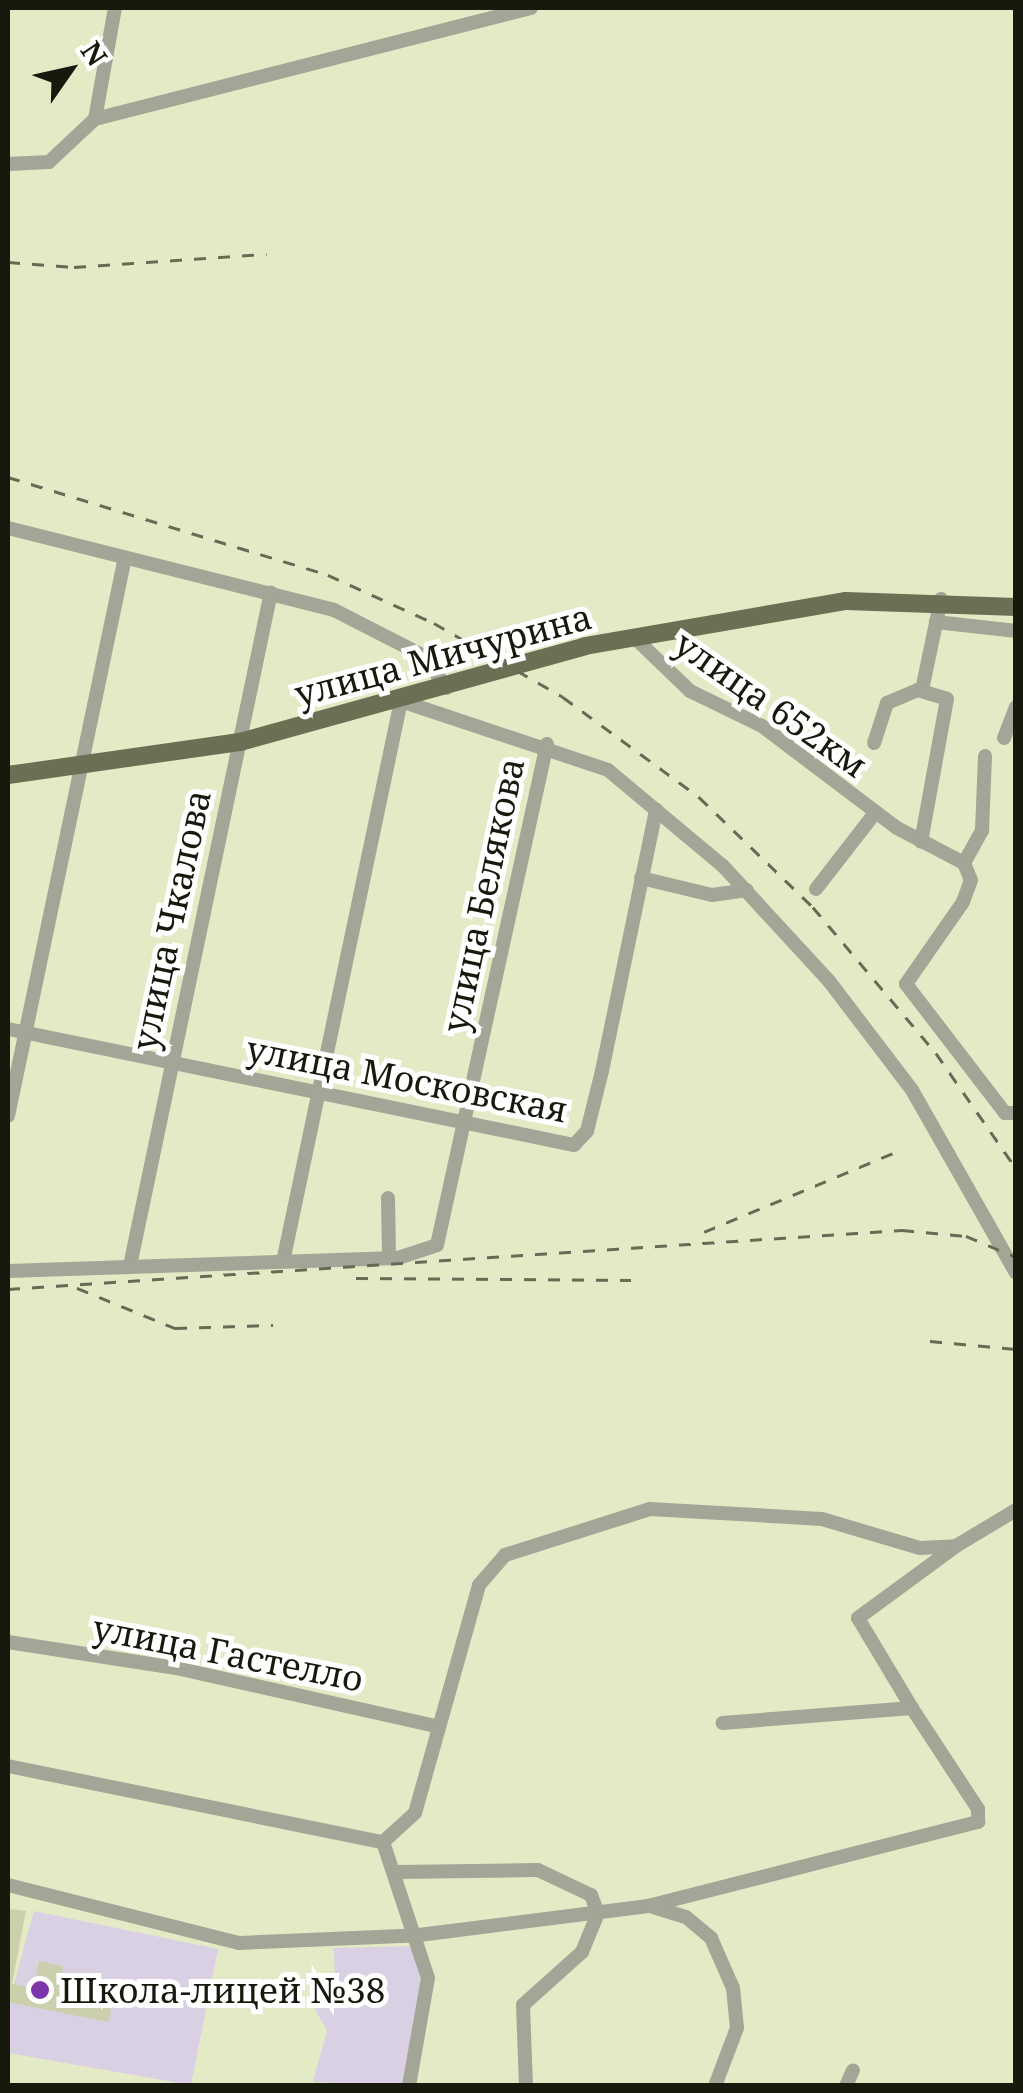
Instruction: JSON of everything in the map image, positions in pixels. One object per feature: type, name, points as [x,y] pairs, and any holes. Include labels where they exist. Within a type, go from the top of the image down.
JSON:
[{"type":"main road","name":"улица Мичурина","points":[[8,775],[80,768],[240,742],[446,688],[517,662],[846,601],[940,599],[1016,606]]},
{"type":"street","points":[[95,120],[115,8]]},
{"type":"street","points":[[8,164],[49,162],[95,120],[531,8]]},
{"type":"street","points":[[8,528],[124,562],[165,562],[334,610],[424,656],[446,688]]},
{"type":"street","points":[[8,1116],[124,562]]},
{"type":"street","name":"улица Чкалова","points":[[131,1261],[271,592]]},
{"type":"street","points":[[921,842],[948,706],[940,692],[922,690],[940,599]]},
{"type":"street","points":[[936,622],[1016,631]]},
{"type":"street","name":"улица 652км","points":[[637,640],[690,692],[762,726],[875,813],[921,842],[964,862]]},
{"type":"street","name":"улица 652км","points":[[874,742],[888,703],[922,690]]},
{"type":"street","points":[[284,1258],[314,1095],[400,701],[547,744],[608,770],[747,890],[912,1090],[1016,1274]]},
{"type":"street","points":[[1004,738],[1016,706]]},
{"type":"street","name":"улица Белякова","points":[[389,1258],[428,1252],[443,1236],[462,1125],[547,744]]},
{"type":"street","points":[[985,756],[982,831],[964,862],[971,880],[963,902],[906,984],[1006,1113],[1016,1113]]},
{"type":"street","name":"улица Московская","points":[[8,1029],[568,1147],[580,1141],[656,810]]},
{"type":"street","name":"улица 652км","points":[[816,889],[875,813]]},
{"type":"street","points":[[641,878],[668,890],[747,890]]},
{"type":"street","points":[[8,1270],[131,1261],[389,1258],[388,1198]]},
{"type":"street","points":[[383,1842],[415,1812],[436,1726],[488,1569],[562,1533],[677,1508],[789,1515],[895,1544],[956,1546]]},
{"type":"street","points":[[8,1885],[240,1944],[419,1936],[648,1906],[978,1822],[978,1809],[858,1618],[956,1546],[1016,1510]]},
{"type":"street","name":"улица Гастелло","points":[[8,1642],[176,1668],[436,1726]]},
{"type":"street","points":[[722,1723],[912,1708]]},
{"type":"street","points":[[8,1766],[383,1842]]},
{"type":"street","points":[[383,1842],[419,1936],[430,2002],[408,2086]]},
{"type":"street","points":[[396,1872],[538,1870],[583,1887],[598,1913]]},
{"type":"street","points":[[648,1906],[699,1926],[726,1970],[737,2028],[716,2086]]},
{"type":"street","points":[[526,2086],[523,2005],[582,1952],[598,1913]]},
{"type":"street","points":[[846,2086],[853,2070]]},
{"type":"shaded area","points":[[34,1911],[218,1949],[191,2085],[8,2053],[8,2006]]},
{"type":"shaded area","points":[[417,1946],[423,2011],[405,2085],[313,2082],[327,2030],[315,2010],[335,1990],[334,1948]]},
{"type":"building","name":"Школа-лицей №38","points":[[8,1909],[26,1911],[12,1984],[34,1988],[39,1961],[63,1966],[58,1992],[112,2003],[108,2022],[8,2002]]},
{"type":"railway","points":[[8,262],[74,267],[267,254]]},
{"type":"railway","points":[[8,477],[328,575],[434,623],[563,697],[699,797],[813,907],[936,1053],[1016,1168]]},
{"type":"railway","points":[[704,1232],[902,1149]]},
{"type":"railway","points":[[8,1289],[902,1230],[966,1236],[1016,1257]]},
{"type":"railway","points":[[356,1278],[631,1280]]},
{"type":"railway","points":[[77,1288],[175,1328],[273,1325]]},
{"type":"railway","points":[[930,1341],[1016,1349]]},
{"type":"place","name":"Школа-лицей №38","points":[[40,1990]]}]
